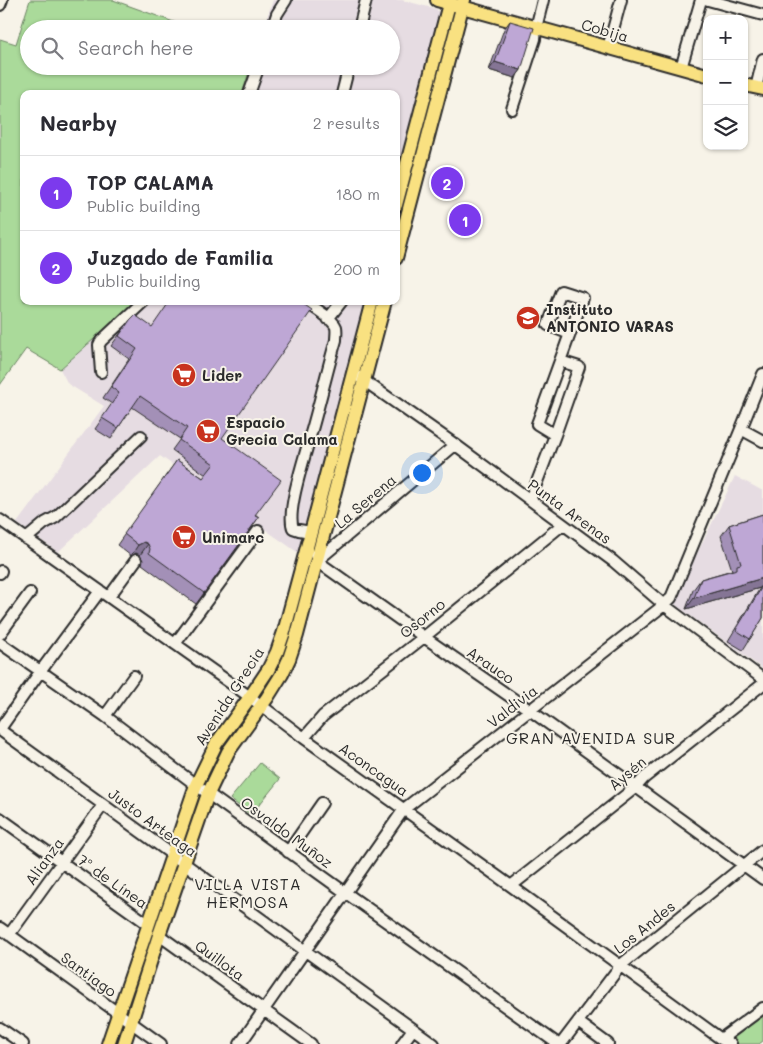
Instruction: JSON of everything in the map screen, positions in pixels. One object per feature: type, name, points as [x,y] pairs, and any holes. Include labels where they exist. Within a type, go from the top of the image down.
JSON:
[{"type":"main road","name":"Cobija","points":[[445,1],[463,4],[536,28],[703,74]]},
{"type":"main road","points":[[400,188],[445,1]]},
{"type":"main road","points":[[400,243],[463,4]]},
{"type":"main road","name":"Avenida Grecia","points":[[124,1044],[159,935],[208,794],[228,752],[277,682],[289,659],[318,561],[359,377],[371,305]]},
{"type":"main road","name":"Avenida Grecia","points":[[108,1044],[196,785],[216,744],[268,670],[277,652],[310,536],[359,377],[384,305]]},
{"type":"street","points":[[0,5],[2,0]]},
{"type":"street","points":[[275,20],[286,0]]},
{"type":"street","points":[[361,20],[366,0]]},
{"type":"street","points":[[512,109],[535,39],[543,0]]},
{"type":"street","points":[[608,48],[621,0]]},
{"type":"street","points":[[681,68],[701,0]]},
{"type":"street","points":[[708,0],[763,15]]},
{"type":"street","points":[[754,87],[763,60]]},
{"type":"street","points":[[250,90],[256,75]]},
{"type":"street","points":[[343,90],[347,75]]},
{"type":"street","points":[[102,372],[99,345],[101,341],[140,305]]},
{"type":"street","points":[[309,305],[336,327],[337,333],[291,514],[293,528],[310,536]]},
{"type":"street","points":[[328,319],[339,305]]},
{"type":"street","points":[[555,435],[537,424],[570,334]]},
{"type":"street","points":[[530,500],[579,367],[560,361]]},
{"type":"street","name":"Valdivia","points":[[240,1044],[404,809],[531,711],[671,598],[763,374]]},
{"type":"street","name":"Punta Arenas","points":[[359,377],[613,561],[664,605],[763,679]]},
{"type":"street","points":[[742,429],[763,441]]},
{"type":"street","points":[[26,539],[45,523],[56,517],[141,436]]},
{"type":"street","name":"La Serena","points":[[318,561],[455,445]]},
{"type":"street","name":"Aconcagua","points":[[0,520],[250,697],[304,738],[726,1042]]},
{"type":"street","name":"Osorno","points":[[304,738],[323,716],[562,525]]},
{"type":"street","points":[[175,644],[258,531]]},
{"type":"street","name":"Arauco","points":[[310,536],[318,561],[531,711],[763,879]]},
{"type":"street","points":[[109,597],[136,560]]},
{"type":"street","points":[[0,730],[100,591]]},
{"type":"street","points":[[0,634],[30,593]]},
{"type":"street","name":"Osvaldo Muñoz","points":[[0,643],[105,716],[208,794],[346,894],[559,1044]]},
{"type":"street","points":[[105,716],[134,676]]},
{"type":"street","name":"Aysén","points":[[512,886],[763,684]]},
{"type":"street","name":"Justo Arteaga","points":[[0,730],[434,1044]]},
{"type":"street","points":[[288,852],[322,803]]},
{"type":"street","name":"Alianza","points":[[9,935],[103,805]]},
{"type":"street","name":"7º de Línea","points":[[0,818],[148,924]]},
{"type":"street","name":"Los Andes","points":[[559,1044],[578,1022],[620,965],[763,850]]},
{"type":"street","name":"Santiago","points":[[0,928],[161,1044]]},
{"type":"street","name":"Quillota","points":[[159,935],[311,1044]]},
{"type":"street","points":[[726,1042],[763,1008]]},
{"type":"street","points":[[578,1022],[608,1044]]},
{"type":"street","points":[[0,1028],[22,1044]]},
{"type":"street","points":[[402,1044],[413,1029]]},
{"type":"shaded area","points":[[273,0],[402,0],[436,9],[441,14],[400,164],[400,90],[243,90],[248,75],[400,75],[400,20],[266,20]]},
{"type":"shaded area","name":"Espacio Grecia Calama","points":[[132,305],[363,305],[300,554],[160,456],[58,552],[17,523],[104,406],[68,384],[60,369]]},
{"type":"shaded area","points":[[735,476],[763,491],[763,669],[673,603]]},
{"type":"green space","points":[[30,0],[113,0],[168,20],[24,20]]},
{"type":"green space","points":[[20,31],[20,75],[248,75],[243,90],[20,90],[20,305],[132,305],[60,369],[26,349],[0,385],[0,39],[16,44]]},
{"type":"green space","points":[[260,763],[280,779],[251,815],[230,799]]},
{"type":"green space","points":[[763,1008],[763,1041],[759,1044],[731,1044],[721,1039]]},
{"type":"building","points":[[510,21],[534,28],[521,70],[495,62]]},
{"type":"building","points":[[167,305],[305,305],[312,310],[222,438],[281,480],[255,515],[259,517],[204,593],[149,553],[148,544],[144,542],[138,545],[124,534],[177,460],[203,478],[214,464],[179,440],[187,428],[140,396],[118,428],[102,418],[119,393],[111,387],[137,349],[119,336],[135,315],[152,327]]},
{"type":"building","points":[[763,514],[763,578],[694,598],[701,579],[737,569],[737,565],[741,564],[729,525]]},
{"type":"building","points":[[763,585],[763,618],[750,639],[736,630]]},
{"type":"place","name":"Juzgado de Familia","points":[[447,183]]},
{"type":"place","name":"TOP CALAMA","points":[[465,220]]},
{"type":"place","name":"Instituto ANTONIO VARAS","points":[[528,318]]},
{"type":"place","name":"Lider","points":[[184,375]]},
{"type":"place","name":"Espacio Grecia Calama","points":[[208,431]]},
{"type":"place","name":"Unimarc","points":[[184,537]]},
{"type":"district","name":"GRAN AVENIDA SUR","points":[[591,737]]},
{"type":"district","name":"VILLA VISTA HERMOSA","points":[[248,892]]}]
